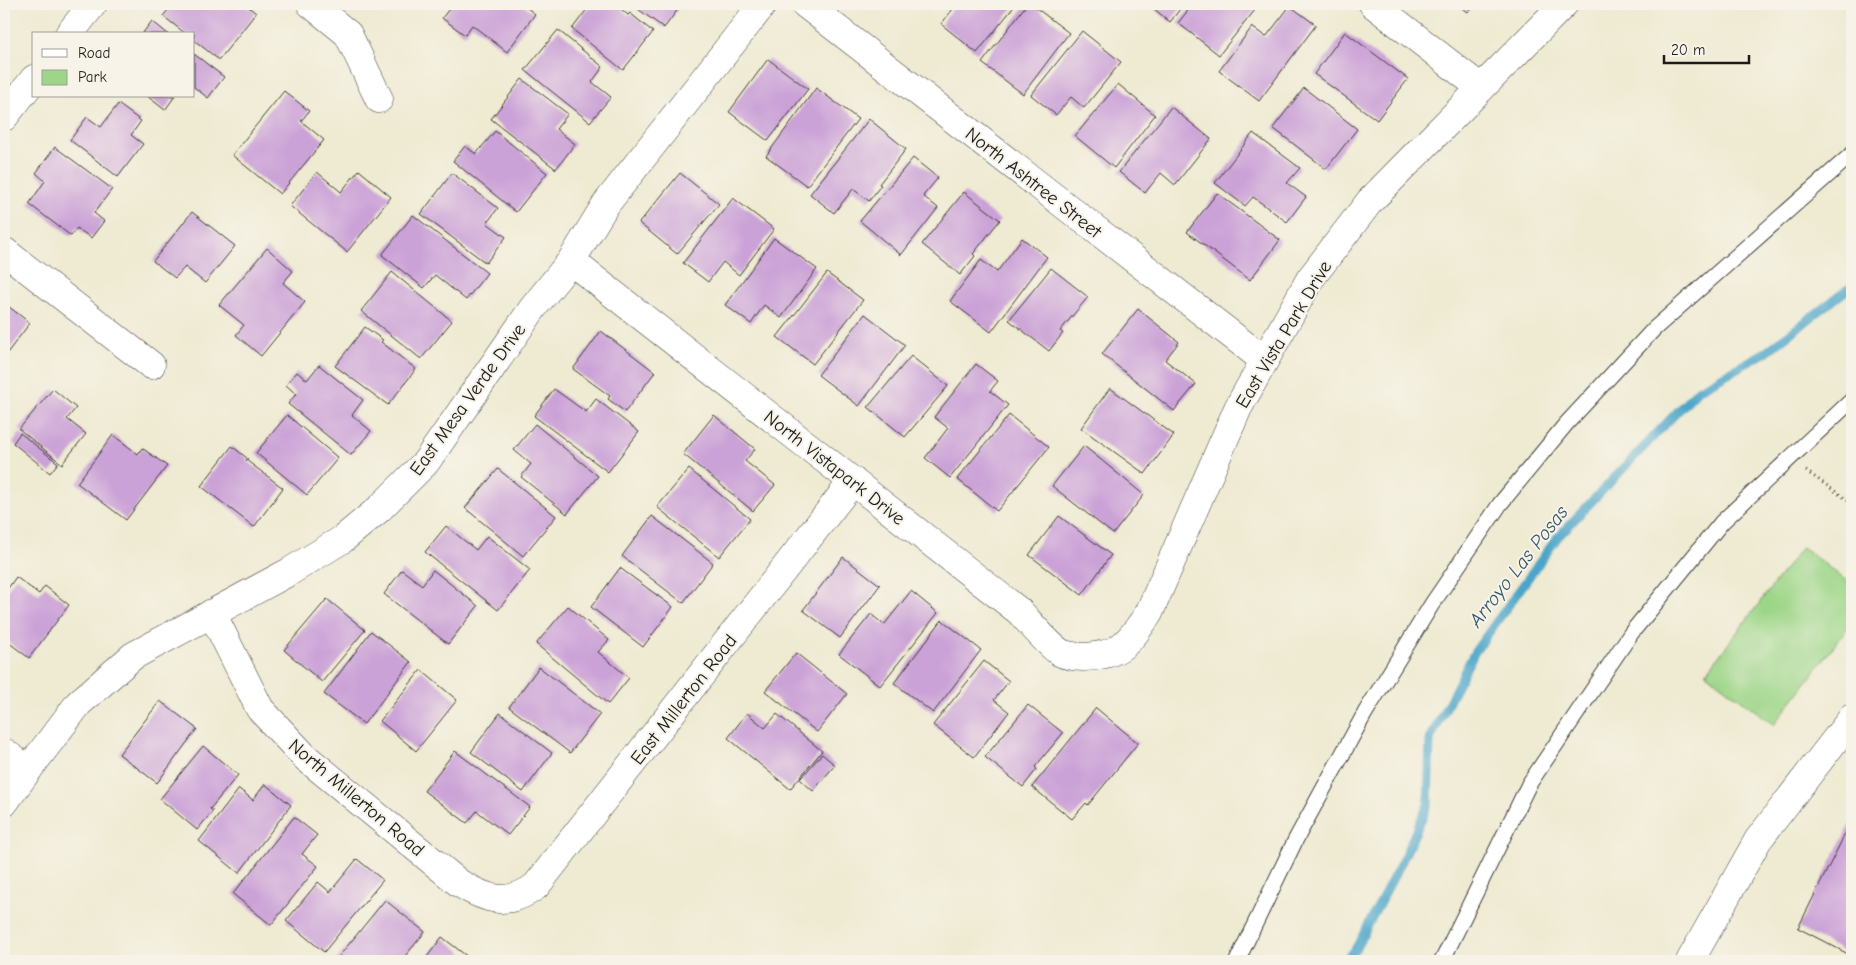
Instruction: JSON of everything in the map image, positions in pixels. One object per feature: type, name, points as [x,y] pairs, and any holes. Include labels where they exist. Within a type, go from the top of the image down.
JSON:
[{"type":"street","points":[[72,32],[93,4]]},
{"type":"street","points":[[311,4],[348,34],[379,99]]},
{"type":"street","name":"East Mesa Verde Drive","points":[[4,803],[79,703],[133,656],[289,572],[343,539],[379,509],[426,462],[533,308],[571,260],[606,204],[763,4]]},
{"type":"street","name":"North Ashtree Street","points":[[805,4],[1264,360]]},
{"type":"street","points":[[1373,4],[1481,88]]},
{"type":"street","name":"East Vista Park Drive","points":[[1102,656],[1113,652],[1125,644],[1149,613],[1238,408],[1310,280],[1370,201],[1564,4]]},
{"type":"street","points":[[4,117],[32,82]]},
{"type":"street","points":[[4,251],[151,365]]},
{"type":"street","name":"North Vistapark Drive","points":[[571,260],[1020,612],[1059,652],[1078,657],[1102,656]]},
{"type":"street","name":"East Millerton Road","points":[[500,900],[528,892],[536,886],[853,481]]},
{"type":"street","name":"North Millerton Road","points":[[212,613],[260,709],[305,757],[459,883],[477,894],[500,900]]},
{"type":"street","points":[[1690,961],[1758,840],[1852,718]]},
{"type":"street","points":[[4,752],[28,770]]},
{"type":"lane","points":[[1237,961],[1296,839],[1365,713],[1432,604],[1500,504],[1566,424],[1654,329],[1852,154]]},
{"type":"lane","points":[[1442,961],[1529,784],[1632,632],[1722,522],[1852,400]]},
{"type":"path","points":[[1790,459],[1852,503]]},
{"type":"green space","points":[[1802,547],[1852,585],[1852,622],[1774,725],[1706,673]]},
{"type":"building","points":[[173,4],[197,4],[203,8],[207,4],[245,4],[256,13],[219,60],[195,41],[195,32],[183,32],[163,16]]},
{"type":"building","points":[[453,4],[522,4],[535,14],[507,52],[472,25],[465,35],[442,18]]},
{"type":"building","points":[[591,4],[615,4],[628,15],[630,13],[653,32],[623,70],[572,29]]},
{"type":"building","points":[[631,4],[682,4],[664,28]]},
{"type":"building","points":[[957,4],[1016,4],[977,53],[941,24]]},
{"type":"building","points":[[1027,4],[1031,4],[1069,33],[1023,94],[982,63]]},
{"type":"building","points":[[1148,4],[1184,4],[1170,22]]},
{"type":"building","points":[[1193,4],[1247,4],[1255,10],[1219,55],[1178,23]]},
{"type":"building","points":[[1457,4],[1475,4],[1468,12]]},
{"type":"building","points":[[1290,6],[1316,25],[1259,101],[1219,71],[1252,27],[1266,37]]},
{"type":"building","points":[[152,21],[166,32],[144,32]]},
{"type":"building","points":[[558,30],[603,67],[592,82],[611,97],[590,122],[525,70]]},
{"type":"building","points":[[1082,31],[1121,62],[1084,108],[1071,97],[1056,115],[1031,95]]},
{"type":"building","points":[[1345,32],[1408,79],[1377,120],[1314,74]]},
{"type":"building","points":[[195,55],[224,77],[208,98],[195,88]]},
{"type":"building","points":[[768,59],[808,89],[768,141],[729,112]]},
{"type":"building","points":[[522,79],[568,114],[556,129],[575,144],[556,169],[491,119]]},
{"type":"building","points":[[1118,84],[1155,115],[1114,168],[1075,136]]},
{"type":"building","points":[[816,88],[858,119],[807,186],[766,156]]},
{"type":"building","points":[[1304,88],[1357,129],[1326,169],[1273,128]]},
{"type":"building","points":[[284,91],[309,111],[301,121],[324,140],[280,194],[232,155]]},
{"type":"building","points":[[150,98],[174,98],[165,110]]},
{"type":"building","points":[[118,104],[141,121],[131,135],[143,144],[118,177],[70,140],[87,117],[101,127]]},
{"type":"building","points":[[1171,107],[1211,139],[1175,185],[1161,173],[1145,193],[1119,172]]},
{"type":"building","points":[[869,119],[906,149],[879,184],[881,185],[869,201],[853,189],[834,213],[810,194]]},
{"type":"building","points":[[495,131],[547,173],[516,212],[453,161],[465,146],[476,154]]},
{"type":"building","points":[[1253,133],[1300,168],[1287,183],[1306,197],[1287,222],[1253,197],[1245,206],[1215,183]]},
{"type":"building","points":[[55,147],[112,189],[94,213],[104,221],[91,238],[77,228],[71,236],[29,204],[45,181],[36,173]]},
{"type":"building","points":[[913,158],[938,178],[923,196],[938,208],[901,255],[860,221]]},
{"type":"building","points":[[359,170],[391,197],[347,252],[290,206],[317,172],[341,192]]},
{"type":"building","points":[[452,173],[498,208],[487,223],[506,237],[486,263],[421,214]]},
{"type":"building","points":[[680,173],[719,204],[677,254],[639,223]]},
{"type":"building","points":[[964,192],[1000,220],[973,254],[975,256],[960,275],[922,244]]},
{"type":"building","points":[[1217,193],[1280,240],[1250,280],[1187,232]]},
{"type":"building","points":[[733,198],[774,229],[739,275],[723,262],[708,282],[683,263]]},
{"type":"building","points":[[192,212],[235,246],[205,283],[185,267],[175,278],[153,261]]},
{"type":"building","points":[[413,215],[487,273],[466,300],[435,275],[424,288],[382,255]]},
{"type":"building","points":[[774,238],[817,269],[781,318],[764,305],[751,324],[725,305]]},
{"type":"building","points":[[1022,238],[1047,257],[991,332],[950,301],[981,260],[997,272]]},
{"type":"building","points":[[267,248],[293,271],[283,283],[305,302],[261,356],[236,335],[244,325],[219,305]]},
{"type":"building","points":[[1051,268],[1088,297],[1060,331],[1063,333],[1049,351],[1009,320]]},
{"type":"building","points":[[392,272],[452,321],[421,359],[361,311]]},
{"type":"building","points":[[827,273],[863,300],[813,364],[777,337]]},
{"type":"building","points":[[4,303],[30,323],[4,357]]},
{"type":"building","points":[[1138,309],[1179,342],[1165,360],[1196,384],[1174,411],[1102,354]]},
{"type":"building","points":[[865,314],[905,345],[859,406],[818,375]]},
{"type":"building","points":[[365,327],[416,369],[388,405],[335,366]]},
{"type":"building","points":[[601,331],[655,372],[625,412],[608,399],[610,396],[573,369]]},
{"type":"building","points":[[911,356],[948,386],[905,437],[868,407]]},
{"type":"building","points":[[976,364],[998,381],[990,391],[1008,405],[950,478],[925,458],[948,428],[934,417]]},
{"type":"building","points":[[319,365],[363,400],[352,415],[371,431],[351,455],[288,404],[296,394],[286,385],[297,372],[307,380]]},
{"type":"building","points":[[1110,388],[1174,435],[1145,474],[1081,428]]},
{"type":"building","points":[[53,389],[76,408],[67,419],[86,434],[62,464],[19,429]]},
{"type":"building","points":[[554,389],[586,412],[596,399],[639,432],[608,472],[534,416]]},
{"type":"building","points":[[287,415],[338,458],[307,495],[256,453]]},
{"type":"building","points":[[714,415],[755,449],[745,461],[775,485],[753,511],[683,454]]},
{"type":"building","points":[[1009,415],[1049,447],[997,511],[957,479]]},
{"type":"building","points":[[535,424],[598,476],[567,514],[521,477],[531,464],[514,450]]},
{"type":"building","points":[[20,433],[58,463],[50,473],[13,443]]},
{"type":"building","points":[[113,435],[138,454],[142,448],[167,466],[126,520],[77,483]]},
{"type":"building","points":[[232,446],[248,459],[246,460],[283,488],[254,527],[201,486]]},
{"type":"building","points":[[1084,446],[1144,495],[1113,534],[1052,486]]},
{"type":"building","points":[[498,469],[556,516],[523,556],[465,508]]},
{"type":"building","points":[[689,469],[750,519],[719,557],[657,507]]},
{"type":"building","points":[[652,516],[713,563],[683,603],[622,556]]},
{"type":"building","points":[[1059,516],[1111,555],[1082,595],[1029,555]]},
{"type":"building","points":[[446,526],[476,550],[487,536],[530,570],[498,610],[425,552]]},
{"type":"building","points":[[843,557],[880,585],[840,638],[803,610]]},
{"type":"building","points":[[620,568],[673,607],[643,647],[591,607]]},
{"type":"building","points":[[402,570],[422,585],[433,570],[478,606],[448,644],[384,594]]},
{"type":"building","points":[[16,577],[39,594],[45,586],[69,605],[29,658],[8,642],[4,647],[4,594]]},
{"type":"building","points":[[911,591],[938,613],[880,686],[839,654],[871,614],[884,625]]},
{"type":"building","points":[[327,599],[365,630],[322,682],[284,650]]},
{"type":"building","points":[[568,606],[609,640],[598,652],[629,678],[608,704],[536,644]]},
{"type":"building","points":[[942,620],[981,650],[933,713],[894,683]]},
{"type":"building","points":[[371,631],[411,662],[364,724],[324,694]]},
{"type":"building","points":[[796,653],[847,694],[817,732],[765,691]]},
{"type":"building","points":[[984,661],[1009,681],[994,700],[1009,712],[974,757],[933,725]]},
{"type":"building","points":[[539,667],[600,714],[570,753],[509,707]]},
{"type":"building","points":[[421,670],[457,700],[416,751],[380,721]]},
{"type":"building","points":[[160,701],[197,729],[157,783],[119,754]]},
{"type":"building","points":[[1028,705],[1063,733],[1035,767],[1037,769],[1023,787],[985,757]]},
{"type":"building","points":[[1096,708],[1138,743],[1088,805],[1086,803],[1072,819],[1032,787]]},
{"type":"building","points":[[500,713],[552,753],[523,792],[471,752]]},
{"type":"building","points":[[747,713],[765,728],[777,714],[822,751],[790,789],[728,738]]},
{"type":"building","points":[[203,746],[238,775],[210,809],[213,811],[197,830],[160,799]]},
{"type":"building","points":[[455,751],[530,807],[508,835],[477,811],[467,823],[424,791]]},
{"type":"building","points":[[822,754],[835,765],[813,791],[800,779]]},
{"type":"building","points":[[265,784],[291,805],[239,873],[199,841],[239,789],[253,800]]},
{"type":"building","points":[[294,817],[317,835],[302,854],[318,866],[271,925],[233,894]]},
{"type":"building","points":[[1852,820],[1852,956],[1798,928]]},
{"type":"building","points":[[357,859],[383,880],[324,952],[286,921],[318,882],[330,892]]},
{"type":"building","points":[[385,900],[425,932],[401,961],[336,960]]},
{"type":"building","points":[[442,937],[473,961],[424,961]]},
{"type":"waterway","name":"Arroyo Las Posas","points":[[1344,961],[1356,948],[1402,861],[1428,805],[1430,739],[1474,653],[1557,538],[1698,390],[1766,352],[1852,286]]}]
